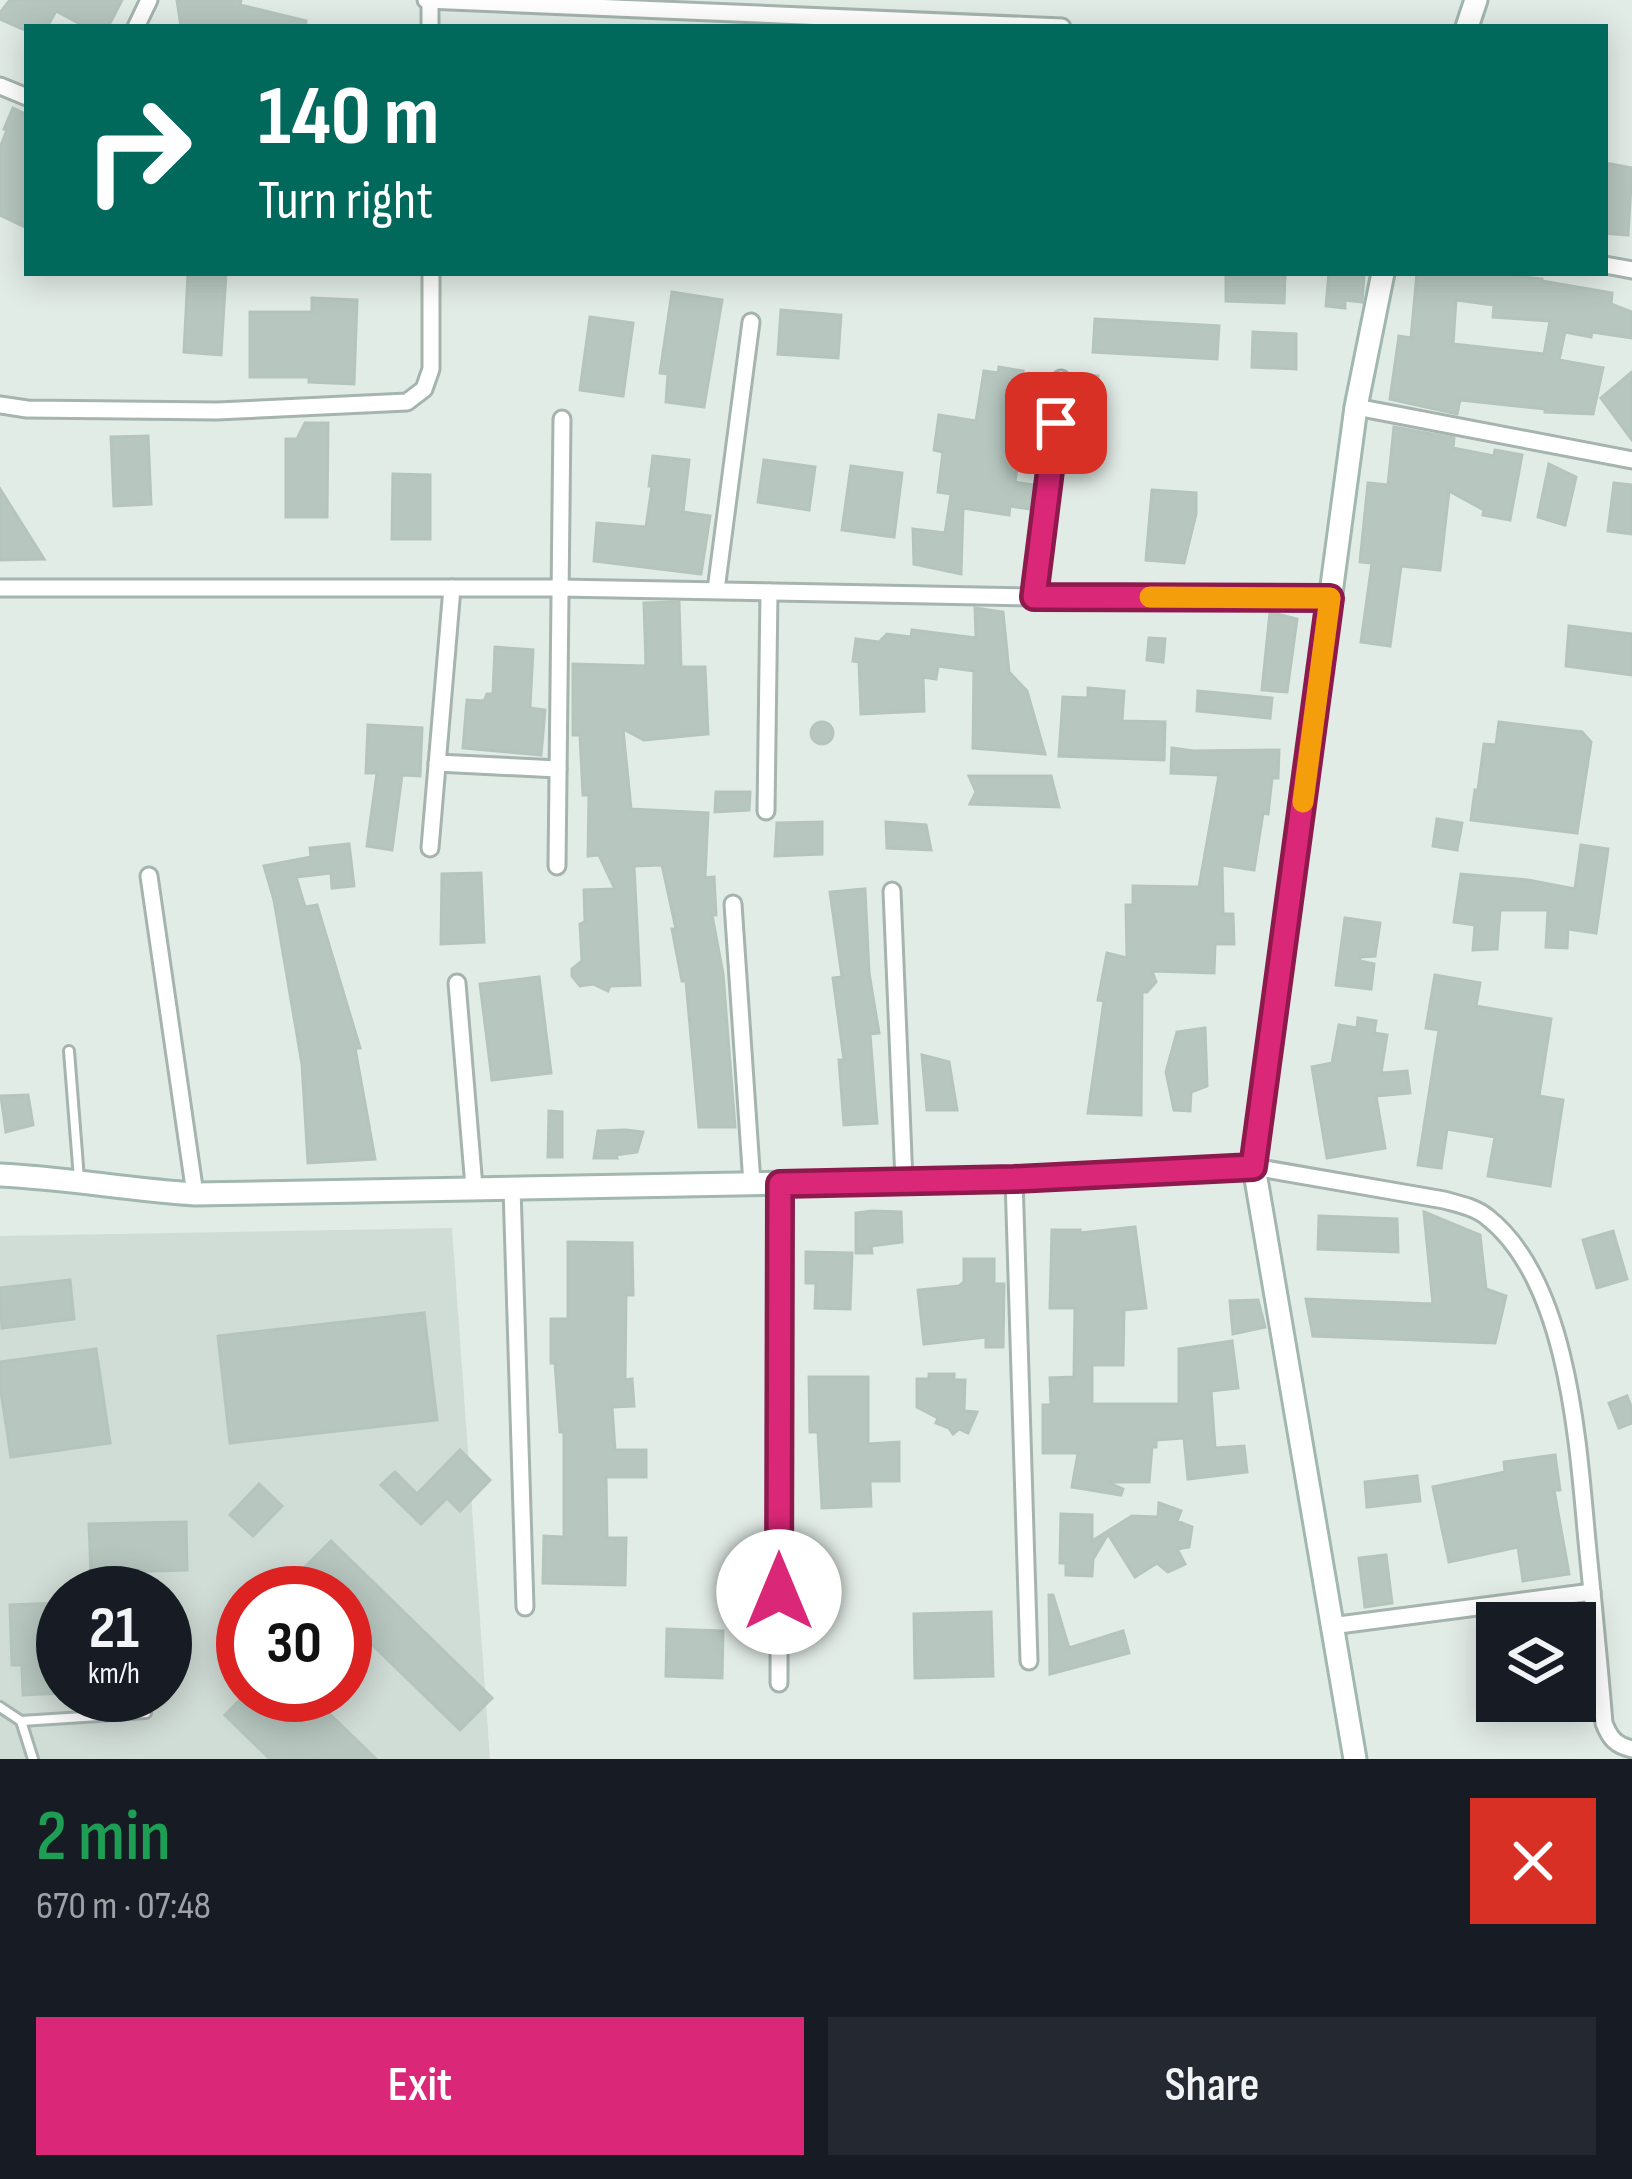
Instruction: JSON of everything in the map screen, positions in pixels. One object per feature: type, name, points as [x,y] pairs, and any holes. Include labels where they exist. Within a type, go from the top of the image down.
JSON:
[{"type":"main road","points":[[1354,1759],[1253,1167],[1356,407],[1382,276]]},
{"type":"main road","points":[[0,1175],[195,1194],[1014,1179],[1253,1167]]},
{"type":"street","points":[[428,0],[707,6],[1011,24]]},
{"type":"street","points":[[0,405],[217,411],[407,402],[424,389],[431,369],[431,276]]},
{"type":"street","points":[[716,590],[751,322]]},
{"type":"street","points":[[1034,597],[1061,379]]},
{"type":"street","points":[[1356,407],[1632,460]]},
{"type":"street","points":[[557,866],[562,419]]},
{"type":"street","points":[[0,588],[1330,598]]},
{"type":"street","points":[[430,848],[452,588]]},
{"type":"street","points":[[766,811],[769,592]]},
{"type":"street","points":[[437,764],[558,769]]},
{"type":"street","points":[[149,877],[195,1194]]},
{"type":"street","points":[[892,891],[904,1181]]},
{"type":"street","points":[[733,904],[752,1184]]},
{"type":"street","points":[[458,983],[474,1187]]},
{"type":"street","points":[[1253,1167],[1473,1208],[1510,1242],[1550,1318],[1571,1393],[1604,1723],[1616,1744],[1632,1749]]},
{"type":"street","points":[[1014,1179],[1029,1661]]},
{"type":"street","points":[[778,1683],[780,1184]]},
{"type":"street","points":[[512,1188],[525,1607]]},
{"type":"street","points":[[1331,1626],[1592,1592]]},
{"type":"lane","points":[[69,1051],[79,1181]]},
{"type":"lane","points":[[0,1706],[21,1721],[33,1759]]},
{"type":"lane","points":[[21,1721],[36,1720]]},
{"type":"shaded area","points":[[452,1228],[490,1759],[0,1759],[0,1236]]},
{"type":"building","points":[[10,0],[122,0],[110,24],[80,24],[56,11],[49,24],[24,24],[24,30],[0,19]]},
{"type":"building","points":[[177,0],[241,0],[240,5],[306,21],[306,24],[181,24]]},
{"type":"building","points":[[13,108],[24,114],[23,226],[0,215],[4,129]]},
{"type":"building","points":[[1608,164],[1632,168],[1628,235],[1608,233]]},
{"type":"building","points":[[188,276],[226,276],[221,355],[184,352]]},
{"type":"building","points":[[1226,276],[1285,276],[1284,303],[1226,301]]},
{"type":"building","points":[[1329,276],[1364,276],[1362,302],[1345,300],[1345,308],[1326,306]]},
{"type":"building","points":[[1417,276],[1542,279],[1612,293],[1611,304],[1632,312],[1632,338],[1565,332],[1559,360],[1603,368],[1593,414],[1460,400],[1457,414],[1390,399],[1399,336],[1411,338]],"holes":[[[1456,300],[1494,305],[1493,317],[1550,321],[1544,354],[1453,344]]]},
{"type":"building","points":[[672,292],[722,300],[704,407],[666,402],[668,374],[660,373]]},
{"type":"building","points":[[312,298],[357,300],[354,384],[309,382],[309,377],[250,377],[250,312],[312,312]]},
{"type":"building","points":[[781,310],[841,315],[838,358],[778,354]]},
{"type":"building","points":[[590,317],[633,323],[623,396],[580,390]]},
{"type":"building","points":[[1095,319],[1219,326],[1217,359],[1093,352]]},
{"type":"building","points":[[1253,332],[1296,334],[1296,369],[1252,367]]},
{"type":"building","points":[[999,367],[1023,371],[1020,391],[1047,395],[1044,416],[1025,412],[1015,482],[1033,485],[1030,509],[1010,506],[1009,515],[963,508],[961,574],[914,564],[913,529],[945,533],[951,494],[938,492],[943,452],[934,450],[939,415],[976,421],[984,371],[998,373]]},
{"type":"building","points":[[1632,372],[1632,440],[1601,398]]},
{"type":"building","points":[[1080,374],[1098,376],[1095,401],[1077,399]]},
{"type":"building","points":[[305,423],[328,423],[327,517],[286,517],[286,439],[297,439]]},
{"type":"building","points":[[1394,427],[1454,438],[1453,448],[1494,456],[1495,450],[1522,455],[1510,520],[1483,515],[1484,510],[1449,491],[1440,570],[1401,566],[1390,646],[1361,642],[1372,563],[1360,562],[1368,483],[1388,485]]},
{"type":"building","points":[[148,436],[151,504],[114,506],[111,437]]},
{"type":"building","points":[[653,456],[689,460],[683,512],[710,516],[701,574],[594,561],[597,523],[646,527]]},
{"type":"building","points":[[764,460],[815,467],[809,510],[758,502]]},
{"type":"building","points":[[1549,464],[1576,477],[1565,525],[1538,517]]},
{"type":"building","points":[[851,466],[902,473],[894,537],[842,530]]},
{"type":"building","points":[[393,474],[430,475],[430,539],[392,539]]},
{"type":"building","points":[[1614,483],[1632,485],[1632,534],[1608,531]]},
{"type":"building","points":[[0,489],[44,559],[0,560]]},
{"type":"building","points":[[1152,490],[1196,493],[1184,563],[1146,560]]},
{"type":"building","points":[[679,602],[681,667],[705,667],[708,734],[644,740],[623,729],[631,809],[708,813],[705,878],[714,877],[716,915],[712,915],[723,974],[735,1127],[699,1127],[686,981],[682,981],[662,865],[634,866],[640,985],[610,986],[608,991],[593,984],[580,986],[572,976],[572,969],[582,961],[584,890],[615,889],[599,855],[588,856],[589,795],[583,795],[580,735],[573,735],[573,664],[646,666],[644,603]]},
{"type":"building","points":[[975,608],[1003,612],[1009,672],[1027,691],[1045,754],[973,748],[974,671],[938,666],[936,679],[923,677],[924,711],[861,714],[859,662],[853,661],[856,639],[879,642],[887,634],[911,637],[912,630],[976,638]]},
{"type":"building","points":[[1270,612],[1297,619],[1287,692],[1262,690]]},
{"type":"building","points":[[1569,626],[1632,634],[1632,675],[1566,666]]},
{"type":"building","points":[[1149,638],[1165,639],[1163,662],[1147,660]]},
{"type":"building","points":[[495,647],[533,650],[530,708],[545,710],[541,755],[463,748],[467,700],[484,701],[487,694],[493,694]]},
{"type":"building","points":[[1088,688],[1124,691],[1122,721],[1165,722],[1164,760],[1059,756],[1063,697],[1088,698]]},
{"type":"building","points":[[1198,691],[1272,698],[1270,718],[1197,711]]},
{"type":"building","points":[[822,722],[833,733],[822,744],[811,733]]},
{"type":"building","points":[[1499,722],[1582,732],[1591,742],[1577,833],[1471,820],[1484,744],[1496,745]]},
{"type":"building","points":[[368,725],[422,728],[420,776],[402,775],[392,850],[367,846],[377,773],[366,773]]},
{"type":"building","points":[[1172,748],[1279,750],[1278,778],[1272,778],[1254,870],[1222,865],[1223,914],[1233,914],[1234,944],[1215,944],[1214,973],[1152,971],[1156,982],[1142,992],[1141,1115],[1088,1113],[1107,953],[1127,958],[1126,905],[1133,905],[1133,886],[1199,887],[1219,775],[1171,773]]},
{"type":"building","points":[[969,776],[1051,776],[1059,807],[970,804],[976,792]]},
{"type":"building","points":[[716,792],[750,792],[749,810],[715,812]]},
{"type":"building","points":[[1437,819],[1462,823],[1457,850],[1433,846]]},
{"type":"building","points":[[822,822],[822,854],[775,856],[777,823]]},
{"type":"building","points":[[886,822],[926,825],[931,850],[887,848]]},
{"type":"building","points":[[349,844],[354,886],[332,888],[331,873],[296,877],[305,907],[317,905],[360,1048],[355,1048],[375,1159],[308,1163],[302,1064],[264,866],[311,857],[310,848]]},
{"type":"building","points":[[1581,845],[1608,849],[1596,933],[1568,929],[1567,948],[1546,947],[1548,910],[1500,910],[1497,949],[1473,950],[1475,925],[1454,922],[1461,874],[1575,889]]},
{"type":"building","points":[[481,873],[484,942],[441,944],[442,874]]},
{"type":"building","points":[[865,889],[869,973],[879,1033],[870,1034],[877,1123],[844,1125],[839,1060],[844,1060],[833,978],[842,977],[830,892]]},
{"type":"building","points":[[1345,918],[1380,923],[1375,956],[1360,957],[1374,964],[1371,989],[1336,985]]},
{"type":"building","points":[[1435,975],[1480,983],[1476,1006],[1551,1019],[1539,1096],[1563,1100],[1550,1186],[1488,1176],[1495,1137],[1447,1129],[1441,1168],[1418,1165],[1439,1030],[1426,1028]]},
{"type":"building","points":[[539,977],[551,1073],[492,1080],[480,984]]},
{"type":"building","points":[[1358,1018],[1376,1021],[1374,1033],[1387,1035],[1381,1073],[1407,1071],[1410,1093],[1376,1096],[1385,1148],[1327,1158],[1312,1067],[1332,1063],[1339,1025],[1357,1028]]},
{"type":"building","points":[[1205,1028],[1207,1086],[1191,1092],[1190,1111],[1174,1110],[1166,1072],[1177,1032]]},
{"type":"building","points":[[922,1055],[949,1062],[957,1110],[927,1110]]},
{"type":"building","points":[[28,1095],[33,1125],[6,1132],[1,1096]]},
{"type":"building","points":[[549,1111],[562,1112],[562,1157],[548,1157]]},
{"type":"building","points":[[598,1131],[643,1132],[637,1152],[594,1158]]},
{"type":"building","points":[[901,1212],[902,1242],[871,1246],[872,1253],[856,1253],[856,1213]]},
{"type":"building","points":[[1424,1212],[1480,1235],[1486,1289],[1506,1296],[1495,1343],[1313,1336],[1306,1299],[1433,1304]]},
{"type":"building","points":[[1319,1216],[1397,1219],[1398,1252],[1318,1249]]},
{"type":"building","points":[[1135,1227],[1146,1308],[1124,1310],[1123,1365],[1092,1365],[1092,1404],[1179,1404],[1179,1349],[1232,1341],[1238,1388],[1211,1391],[1215,1448],[1244,1446],[1247,1472],[1188,1479],[1184,1438],[1156,1440],[1149,1482],[1107,1482],[1123,1489],[1121,1495],[1072,1487],[1078,1453],[1043,1453],[1043,1405],[1051,1405],[1050,1378],[1074,1377],[1075,1308],[1050,1308],[1052,1230],[1080,1233]]},
{"type":"building","points":[[1613,1231],[1627,1279],[1597,1288],[1583,1240]]},
{"type":"building","points":[[568,1242],[632,1243],[633,1295],[626,1295],[625,1380],[632,1379],[634,1406],[612,1407],[615,1450],[646,1450],[646,1477],[606,1477],[607,1538],[626,1538],[625,1585],[543,1583],[544,1536],[564,1537],[564,1432],[560,1432],[555,1363],[551,1363],[551,1319],[568,1319]]},
{"type":"building","points":[[806,1252],[852,1253],[850,1309],[815,1308],[816,1283],[806,1283]]},
{"type":"building","points":[[964,1259],[994,1259],[994,1284],[1004,1284],[1003,1347],[986,1347],[986,1337],[924,1344],[918,1290],[959,1286],[964,1282]]},
{"type":"building","points":[[70,1280],[74,1319],[2,1328],[0,1288]]},
{"type":"building","points":[[1258,1300],[1265,1327],[1233,1334],[1230,1301]]},
{"type":"building","points":[[424,1313],[437,1420],[230,1443],[218,1336]]},
{"type":"building","points":[[96,1349],[110,1443],[11,1457],[0,1362]]},
{"type":"building","points":[[929,1374],[954,1374],[954,1380],[965,1380],[964,1411],[977,1412],[968,1433],[959,1429],[953,1434],[936,1423],[938,1418],[917,1407],[917,1379],[929,1379]]},
{"type":"building","points":[[809,1377],[868,1377],[868,1444],[899,1442],[899,1481],[870,1481],[871,1506],[822,1508],[818,1432],[810,1432]]},
{"type":"building","points":[[1627,1396],[1632,1423],[1619,1428],[1609,1403]]},
{"type":"building","points":[[460,1450],[490,1480],[460,1511],[447,1498],[421,1524],[381,1485],[395,1472],[417,1494]]},
{"type":"building","points":[[1555,1455],[1560,1490],[1554,1490],[1569,1574],[1523,1581],[1518,1547],[1449,1562],[1433,1487],[1505,1472],[1504,1462]]},
{"type":"building","points":[[1417,1476],[1420,1501],[1367,1507],[1365,1482]]},
{"type":"building","points":[[259,1484],[282,1506],[253,1536],[230,1515]]},
{"type":"building","points":[[1159,1503],[1181,1511],[1177,1521],[1192,1527],[1189,1547],[1177,1549],[1185,1564],[1168,1572],[1157,1563],[1135,1577],[1108,1534],[1093,1559],[1092,1576],[1066,1575],[1066,1563],[1060,1563],[1061,1514],[1092,1515],[1092,1541],[1132,1516],[1158,1517]]},
{"type":"building","points":[[186,1522],[187,1566],[91,1566],[89,1524]]},
{"type":"building","points":[[331,1541],[357,1566],[306,1566]]},
{"type":"building","points":[[1386,1555],[1392,1603],[1365,1607],[1359,1558]]},
{"type":"building","points":[[372,1581],[492,1698],[460,1730],[372,1644]]},
{"type":"building","points":[[1049,1595],[1053,1595],[1069,1648],[1123,1631],[1129,1653],[1050,1674]]},
{"type":"building","points":[[36,1604],[36,1694],[23,1695],[22,1665],[12,1665],[10,1605]]},
{"type":"building","points":[[991,1612],[993,1676],[915,1678],[914,1614]]},
{"type":"building","points":[[667,1629],[723,1631],[722,1678],[666,1676]]},
{"type":"building","points":[[232,1722],[338,1722],[376,1759],[270,1759]]},
{"type":"slow traffic","points":[[1150,597],[1330,598],[1303,802]]},
{"type":"route","points":[[779,1592],[780,1184],[1253,1167],[1330,598],[1034,597],[1056,423]]}]
